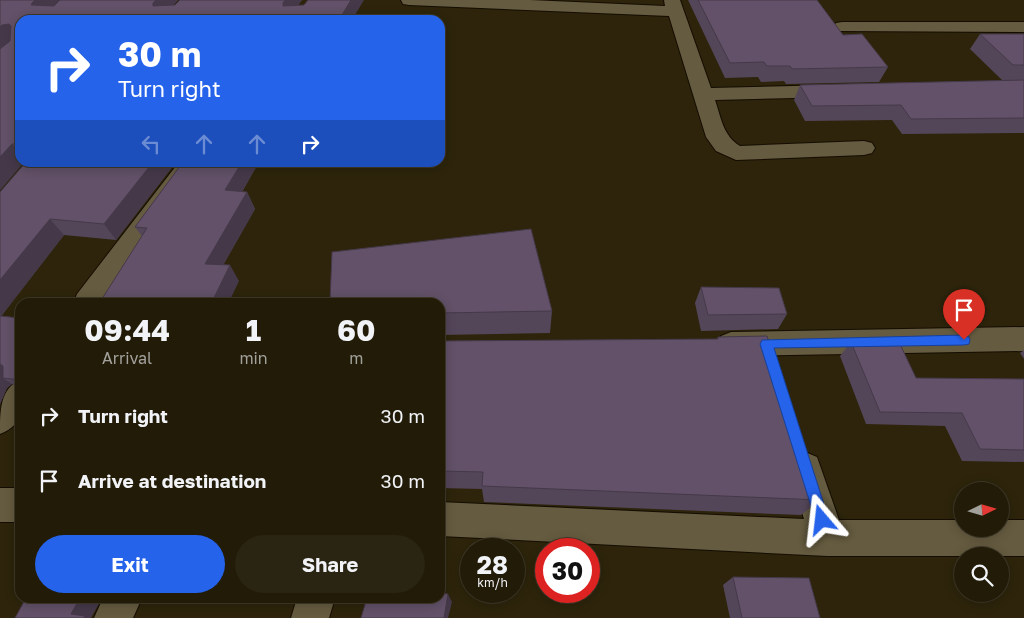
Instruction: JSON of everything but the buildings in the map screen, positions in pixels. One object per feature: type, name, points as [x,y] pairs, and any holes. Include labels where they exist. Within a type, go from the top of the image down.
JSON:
[{"type":"street","points":[[409,0],[673,5],[717,137],[724,146],[736,153],[864,148]]},
{"type":"street","points":[[842,28],[1024,27]]},
{"type":"street","points":[[703,94],[849,91]]},
{"type":"street","points":[[90,298],[187,167]]},
{"type":"street","points":[[707,345],[770,357],[1024,339]]},
{"type":"street","points":[[0,420],[15,400]]},
{"type":"street","points":[[798,445],[828,538]]},
{"type":"street","points":[[0,505],[15,505]]},
{"type":"street","points":[[445,519],[828,538],[1024,538]]},
{"type":"street","points":[[113,618],[120,603]]},
{"type":"street","points":[[310,618],[314,603]]},
{"type":"route","points":[[822,520],[766,344],[964,340]]}]
